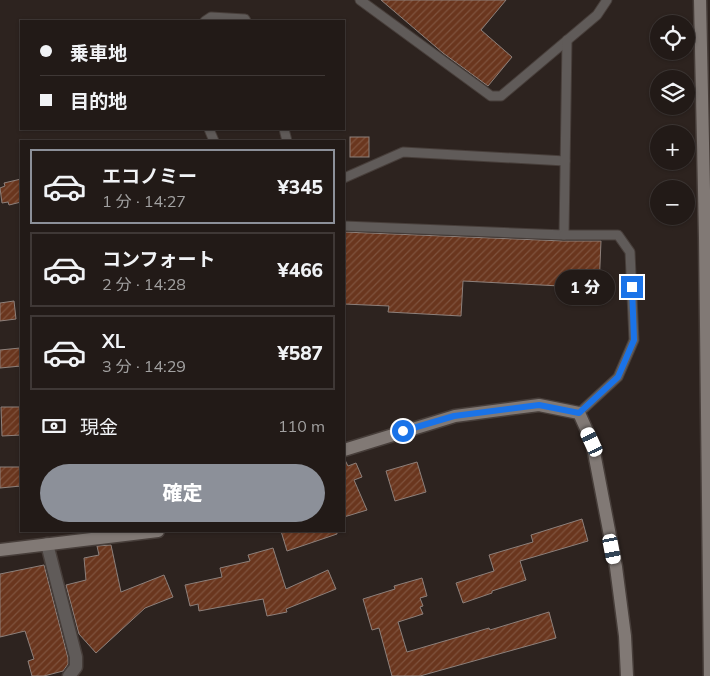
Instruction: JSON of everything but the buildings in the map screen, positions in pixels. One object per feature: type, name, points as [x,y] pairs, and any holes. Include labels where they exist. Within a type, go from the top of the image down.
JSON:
[{"type":"street","points":[[700,0],[708,238],[710,676]]},
{"type":"street","points":[[345,450],[454,416],[539,405],[579,413],[592,442],[616,567],[625,636],[627,676]]},
{"type":"street","points":[[0,550],[149,532]]},
{"type":"street","points":[[47,544],[76,657],[76,667],[69,676]]},
{"type":"lane","points":[[360,0],[490,96],[501,96],[597,15],[607,0]]},
{"type":"lane","points":[[206,20],[211,17],[246,20]]},
{"type":"lane","points":[[564,235],[567,40]]},
{"type":"lane","points":[[345,178],[403,152],[565,162]]},
{"type":"lane","points":[[345,226],[564,235],[618,235],[630,252],[634,340],[618,377],[579,413]]},
{"type":"route","points":[[403,431],[454,416],[539,405],[579,413],[618,377],[634,340],[632,287]]}]
